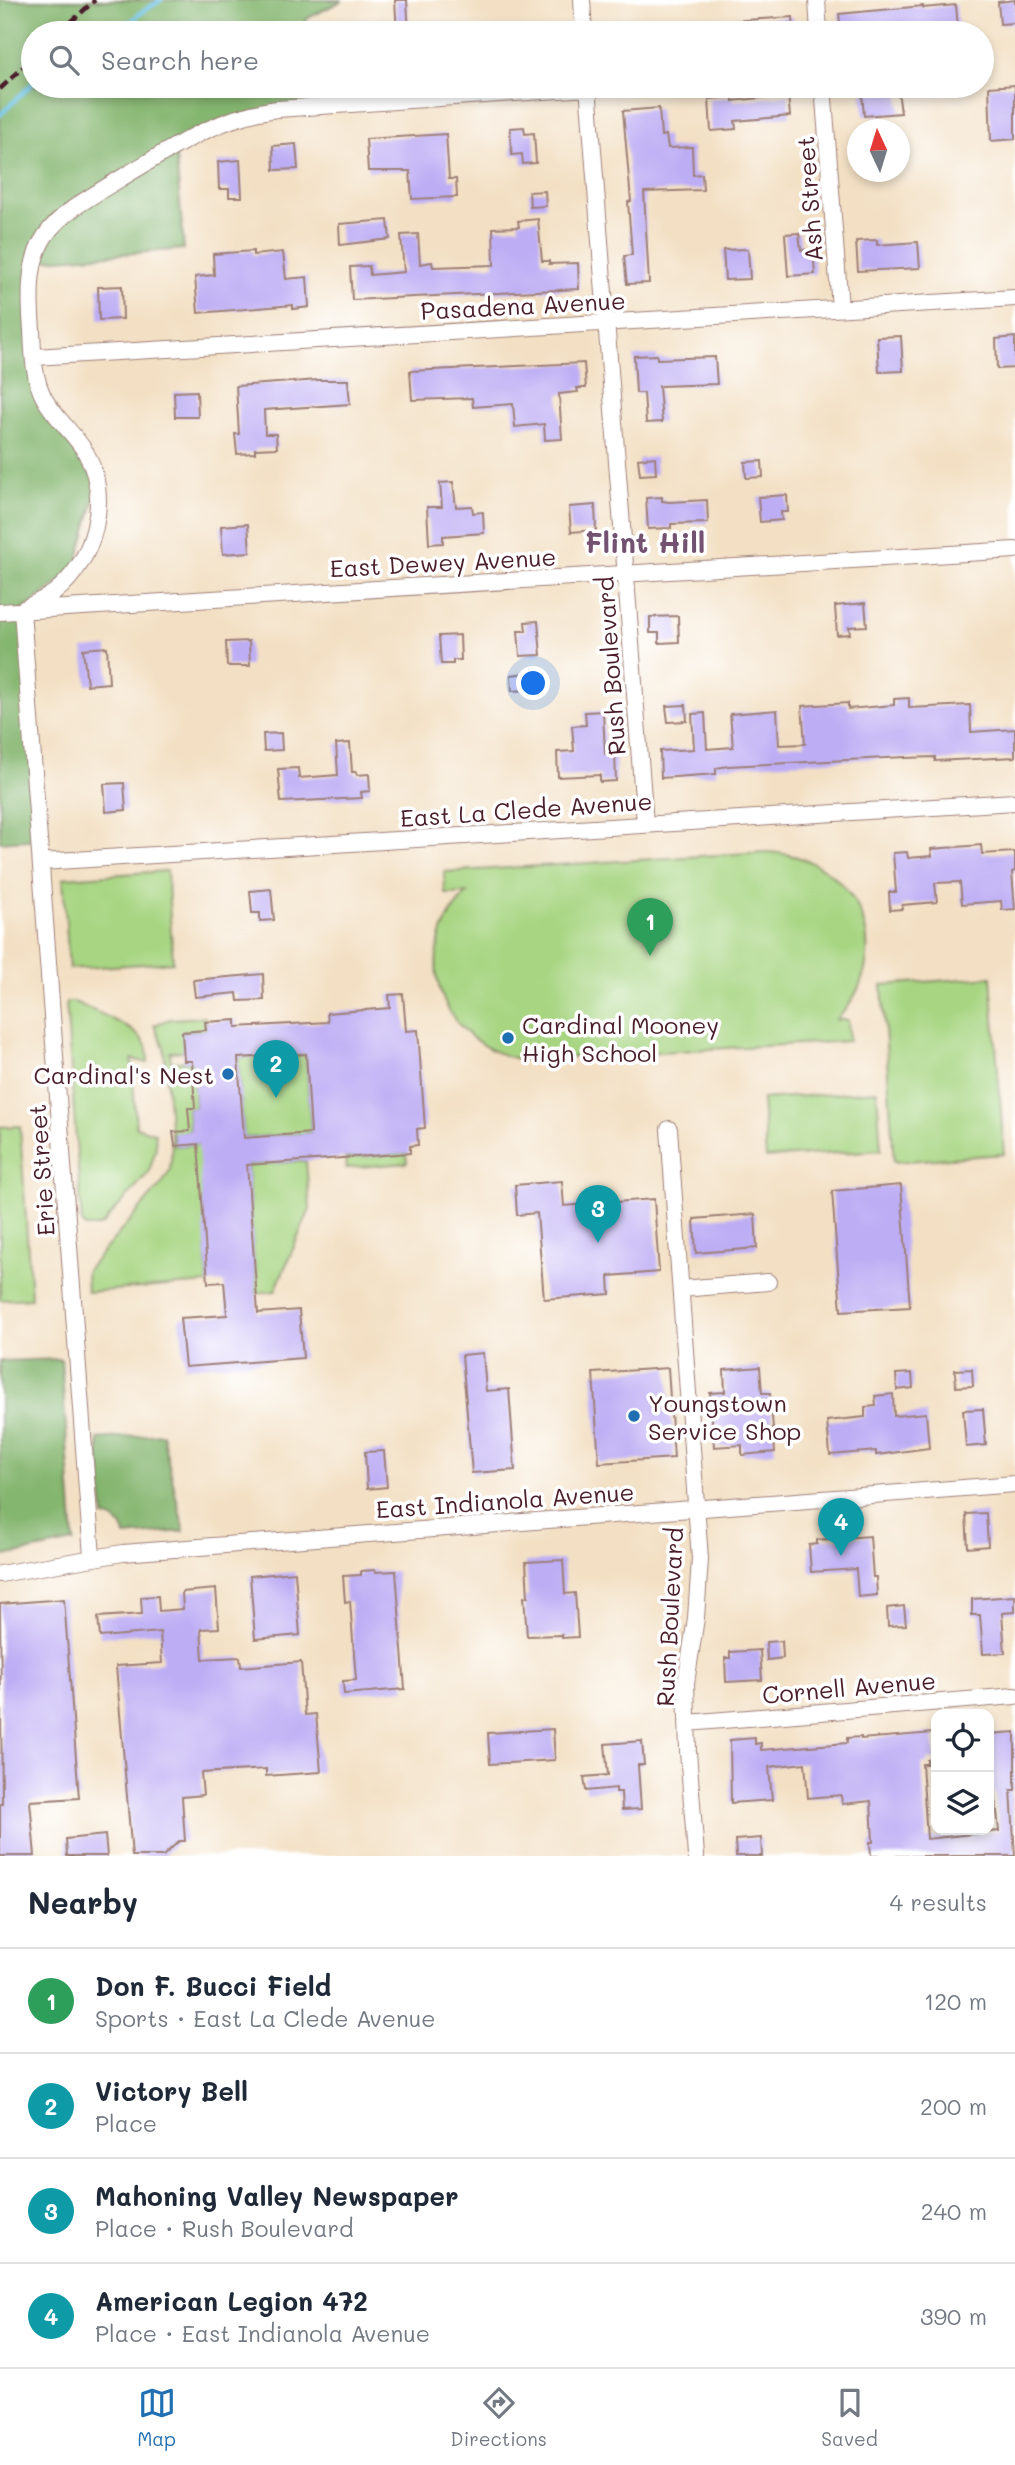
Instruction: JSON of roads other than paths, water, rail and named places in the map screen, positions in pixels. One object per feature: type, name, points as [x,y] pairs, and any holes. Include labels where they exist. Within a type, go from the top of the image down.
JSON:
[{"type":"street","points":[[583,0],[584,21]]},
{"type":"street","points":[[817,0],[818,21]]},
{"type":"street","points":[[22,610],[54,593],[75,570],[91,541],[99,504],[98,488],[87,454],[44,398],[36,378],[30,274],[45,234],[75,206],[175,146],[218,124],[269,110],[435,98]]},
{"type":"street","name":"Rush Boulevard","points":[[589,98],[645,824]]},
{"type":"street","name":"Ash Street","points":[[824,98],[840,308]]},
{"type":"street","name":"Pasadena Avenue","points":[[34,357],[1015,298]]},
{"type":"street","name":"East Dewey Avenue","points":[[0,611],[1015,550]]},
{"type":"street","name":"Erie Street","points":[[22,610],[92,1557]]},
{"type":"street","name":"East La Clede Avenue","points":[[41,862],[1015,802]]},
{"type":"street","name":"Rush Boulevard","points":[[669,1129],[699,1559],[695,1618],[686,1683],[696,1856]]},
{"type":"street","points":[[681,1289],[768,1282]]},
{"type":"street","name":"East Indianola Avenue","points":[[0,1574],[92,1557],[218,1545],[1015,1484]]},
{"type":"street","name":"Cornell Avenue","points":[[687,1723],[1015,1696]]},
{"type":"waterway","points":[[132,21],[161,0]]},
{"type":"waterway","points":[[0,115],[21,95]]},
{"type":"railway","points":[[72,21],[95,0]]},
{"type":"railway","points":[[0,89],[21,69]]},
{"type":"place","name":"Don F. Bucci Field","points":[[650,956]]},
{"type":"place","name":"Cardinal Mooney High School","points":[[508,1038]]},
{"type":"place","name":"Cardinal's Nest","points":[[228,1074]]},
{"type":"place","name":"Victory Bell","points":[[276,1098]]},
{"type":"place","name":"Mahoning Valley Newspaper","points":[[598,1243]]},
{"type":"place","name":"Youngstown Service Shop","points":[[634,1416]]},
{"type":"place","name":"American Legion 472","points":[[841,1556]]},
{"type":"district","name":"Flint Hill","points":[[645,542]]}]
